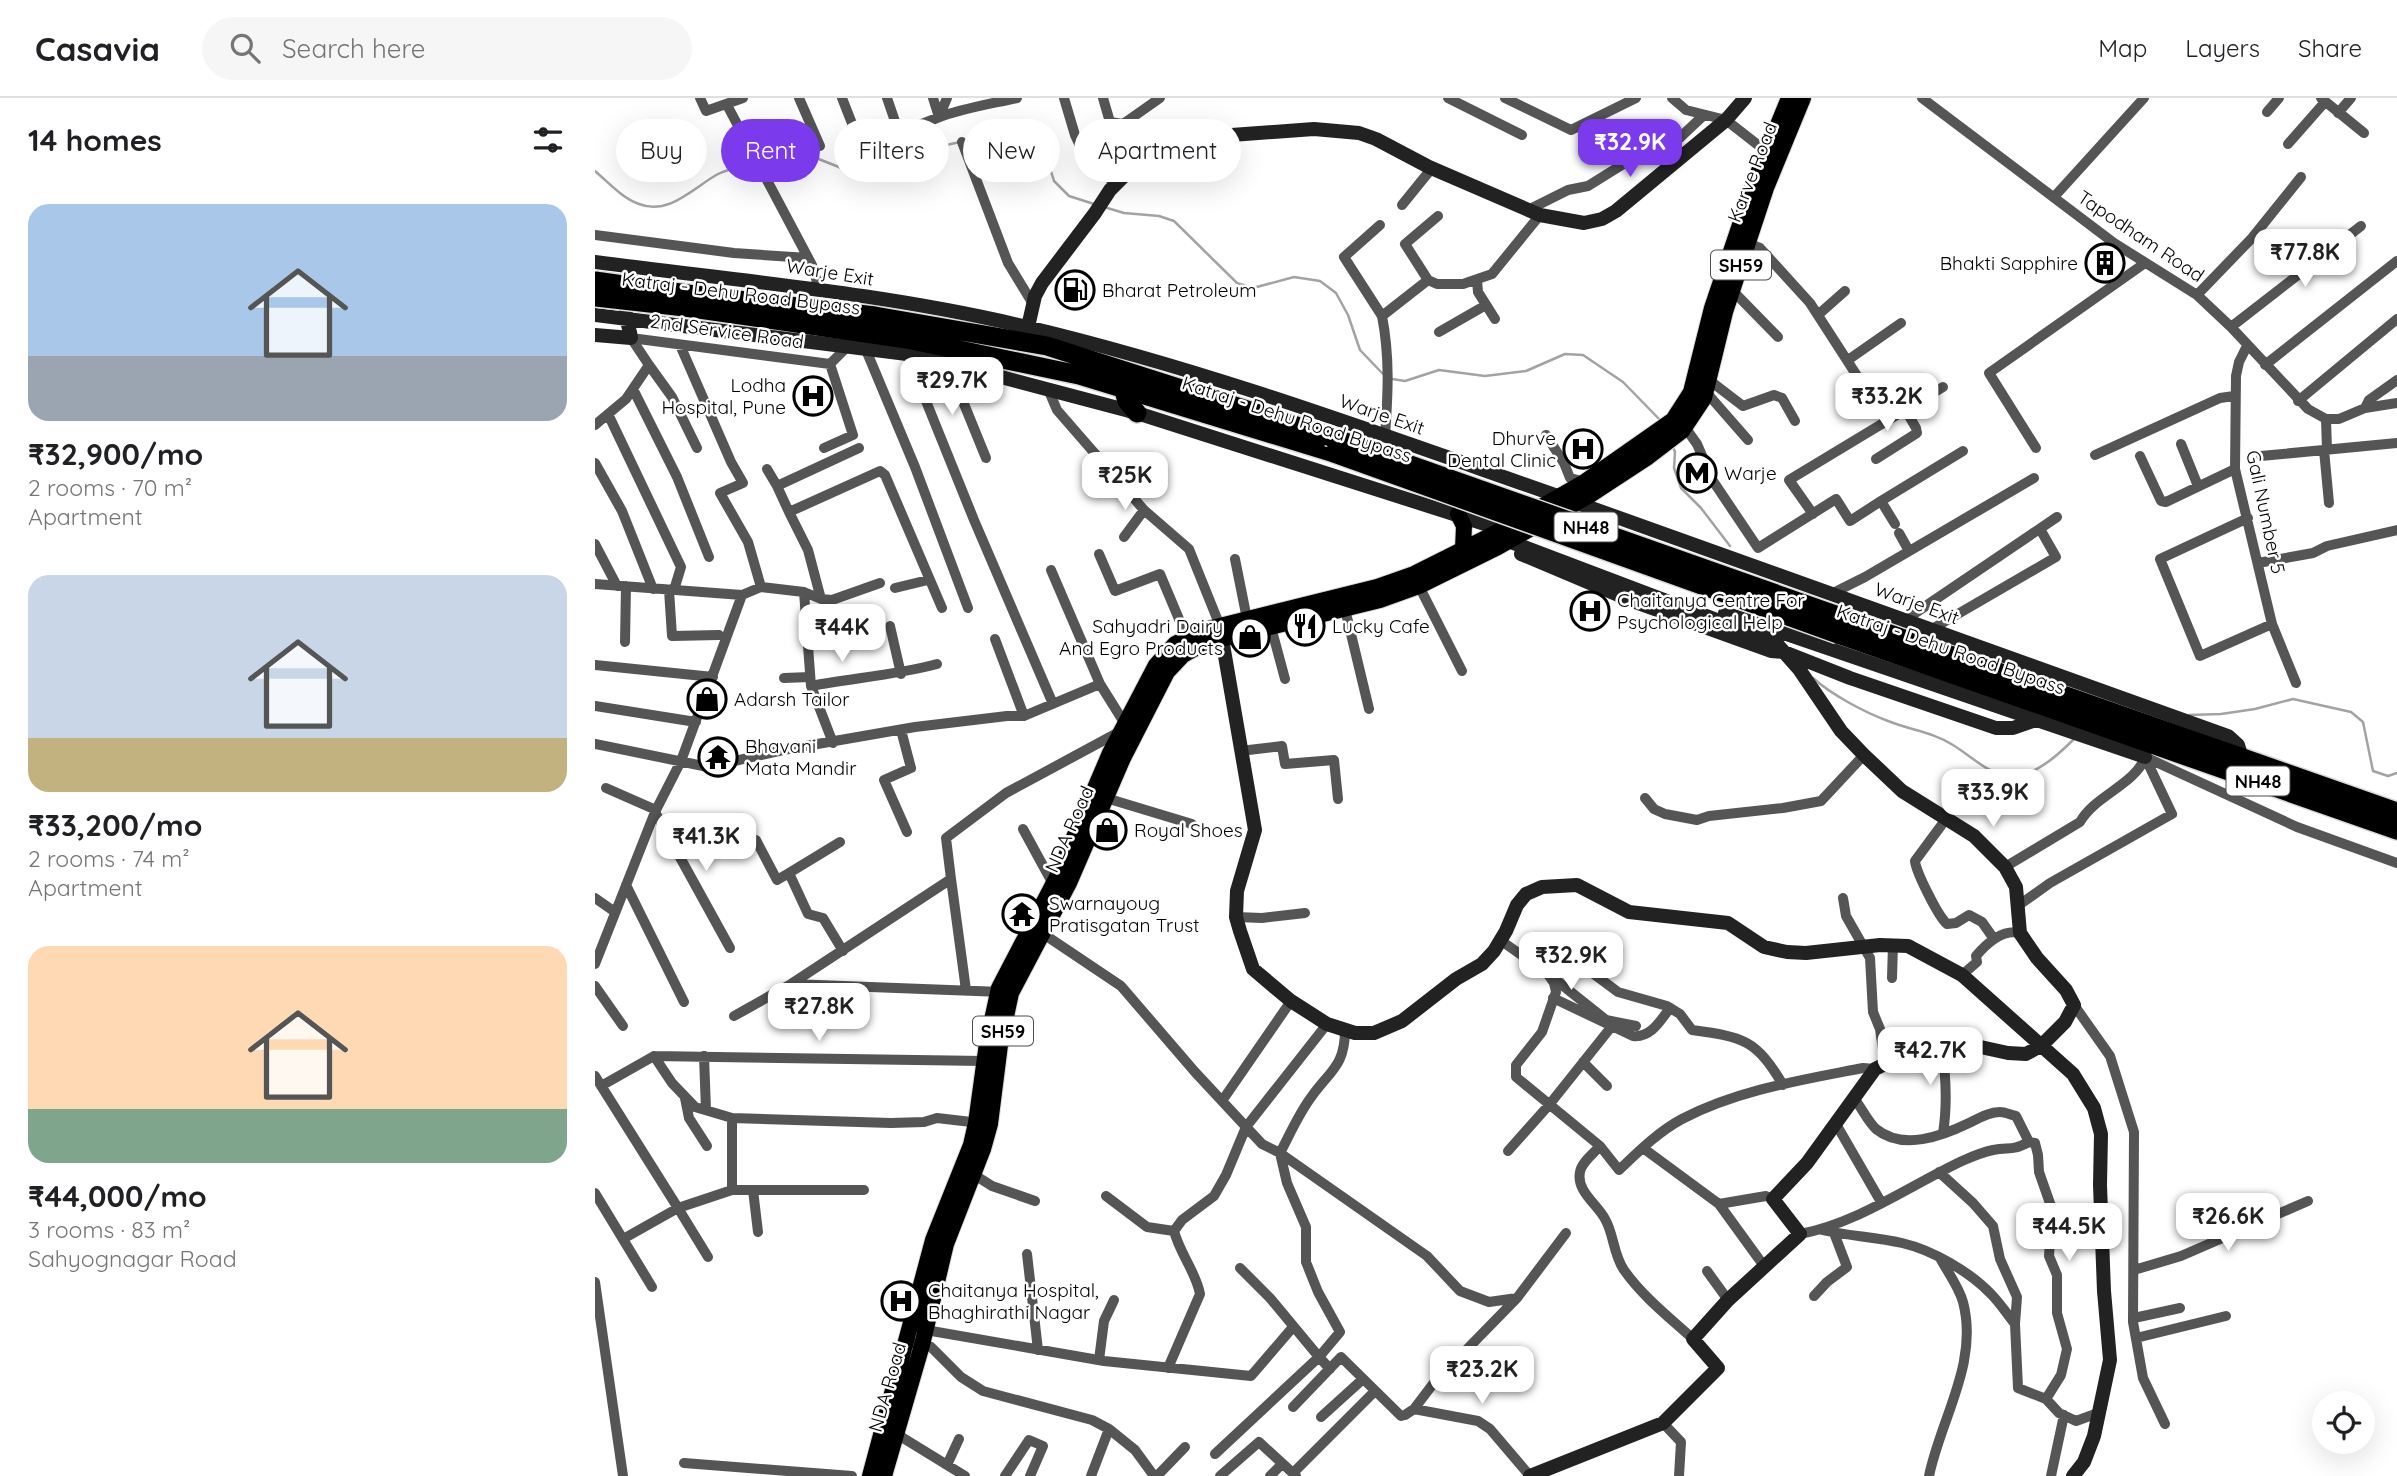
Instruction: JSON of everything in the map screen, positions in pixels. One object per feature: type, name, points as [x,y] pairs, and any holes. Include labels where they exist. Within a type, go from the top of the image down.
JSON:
[{"type":"highway","name":"Katraj - Dehu Road Bypass","points":[[595,281],[907,339],[1079,375],[1331,444]]},
{"type":"highway","name":"Katraj - Dehu Road Bypass","points":[[595,297],[686,300],[876,316],[1047,346],[2050,698],[2075,716],[2118,732],[2143,749],[2397,830]]},
{"type":"highway","points":[[1123,388],[1127,401],[1137,413]]},
{"type":"highway","name":"Katraj - Dehu Road Bypass","points":[[2075,716],[2136,719],[2397,811]]},
{"type":"main road","name":"Karve Road","points":[[1674,428],[1691,392],[1712,308],[1741,241],[1774,152],[1789,98]]},
{"type":"main road","name":"Karve Road","points":[[1774,152],[1803,98]]},
{"type":"main road","name":"Karve Road","points":[[1584,491],[1674,428],[1707,386],[1716,343],[1732,290],[1741,241]]},
{"type":"main road","name":"SH59","points":[[1559,497],[1584,491]]},
{"type":"main road","name":"NDA Road","points":[[884,1476],[939,1221],[971,1144],[983,1124],[984,1061],[1005,992],[1156,665],[1175,644],[1200,631],[1221,633],[1271,627],[1388,598],[1419,586],[1584,491]]},
{"type":"main road","name":"NDA Road","points":[[1247,619],[1392,583],[1463,549],[1503,536],[1559,497]]},
{"type":"main road","points":[[1458,514],[1464,526],[1463,549]]},
{"type":"main road","name":"SH59","points":[[1221,633],[1247,619]]},
{"type":"main road","name":"NDA Road","points":[[870,1476],[949,1235],[973,1174],[1000,1045],[1005,992],[1069,883],[1106,797],[1127,729],[1175,662],[1221,633]]},
{"type":"street","points":[[701,98],[705,111],[743,98]]},
{"type":"street","points":[[799,98],[808,119]]},
{"type":"street","points":[[842,98],[850,119]]},
{"type":"street","points":[[887,98],[894,119]]},
{"type":"street","points":[[933,98],[939,117]]},
{"type":"street","points":[[939,117],[947,98]]},
{"type":"street","points":[[934,119],[1017,98]]},
{"type":"street","points":[[1064,98],[1075,135],[1091,169],[1113,186]]},
{"type":"street","points":[[1103,98],[1110,122],[1116,125],[1123,124],[1160,98]]},
{"type":"street","points":[[1448,98],[1522,135]]},
{"type":"street","points":[[1505,98],[1571,130],[1636,98]]},
{"type":"street","points":[[1672,98],[1686,110],[1726,120],[1758,145],[1774,152]]},
{"type":"street","points":[[1028,327],[1035,296],[1052,268],[1113,186],[1147,157],[1196,140],[1314,129],[1348,132],[1376,139],[1432,168],[1535,212],[1584,223],[1602,219],[1616,211],[1726,120],[1745,98]]},
{"type":"street","name":"Tapodham Road","points":[[1922,98],[2114,243],[2197,295],[2231,327],[2298,401],[2326,419]]},
{"type":"street","points":[[2053,197],[2144,98]]},
{"type":"street","points":[[2267,112],[2279,98]]},
{"type":"street","points":[[2338,113],[2351,98]]},
{"type":"street","points":[[2288,144],[2323,100],[2364,133]]},
{"type":"street","points":[[727,105],[808,258],[819,289]]},
{"type":"street","points":[[1438,216],[1405,244],[1428,280],[1437,284],[1463,284],[1477,280],[1492,274],[1535,212],[1568,190],[1588,186],[1649,148],[1672,145],[1704,115]]},
{"type":"street","points":[[962,142],[1008,263],[1033,303]]},
{"type":"street","points":[[1402,205],[1432,168]]},
{"type":"street","points":[[2197,295],[2252,238],[2301,177]]},
{"type":"street","points":[[1380,225],[1344,257],[1382,316],[1388,344],[1389,374],[1385,436]]},
{"type":"street","points":[[2231,327],[2361,226]]},
{"type":"street","points":[[595,235],[734,253],[808,258]]},
{"type":"street","points":[[1741,241],[1760,248],[1819,314],[1861,382]]},
{"type":"street","points":[[2265,365],[2397,261]]},
{"type":"street","name":"Warje Exit","points":[[595,262],[819,289],[960,312],[1028,327],[1165,363],[1559,497]]},
{"type":"street","points":[[2036,448],[1989,373],[2145,263]]},
{"type":"street","points":[[634,267],[631,326],[649,365],[672,397],[697,448]]},
{"type":"street","points":[[674,324],[676,271]]},
{"type":"street","points":[[1382,316],[1428,280]]},
{"type":"street","points":[[1477,280],[1478,292],[1495,319]]},
{"type":"street","points":[[1732,290],[1778,337]]},
{"type":"street","points":[[1819,314],[1845,291]]},
{"type":"street","points":[[1439,332],[1486,305]]},
{"type":"street","points":[[595,315],[631,326]]},
{"type":"street","points":[[2298,401],[2397,319]]},
{"type":"street","name":"Warje Exit","points":[[631,326],[674,324],[907,354],[1048,389],[1137,413],[1458,514],[1503,536],[1730,615],[2050,698],[2121,698],[2228,736],[2238,745],[2241,755]]},
{"type":"street","points":[[1848,360],[1901,324]]},
{"type":"street","name":"2nd Service Road","points":[[595,335],[631,326],[680,345],[830,364]]},
{"type":"street","points":[[680,345],[731,462],[743,483],[720,493],[748,542],[761,587]]},
{"type":"street","name":"Gali Number 5","points":[[2247,346],[2239,362],[2234,396],[2235,470],[2272,624],[2296,683]]},
{"type":"street","points":[[824,448],[853,435],[830,364],[846,348]]},
{"type":"street","points":[[866,350],[920,479],[968,608]]},
{"type":"street","points":[[907,354],[1053,704]]},
{"type":"street","points":[[595,425],[627,399],[649,365]]},
{"type":"street","points":[[959,366],[962,399],[986,458]]},
{"type":"street","points":[[2365,408],[2369,400],[2397,380]]},
{"type":"street","points":[[1707,386],[1743,407],[1774,395],[1782,398],[1795,421]]},
{"type":"street","points":[[1707,386],[1748,440]]},
{"type":"street","points":[[1813,514],[1789,480],[1943,387]]},
{"type":"street","points":[[633,389],[677,477],[709,557]]},
{"type":"street","points":[[1048,389],[1057,410],[1143,510],[1189,549],[1221,633],[1255,830],[1237,891],[1236,917],[1253,969],[1291,1001],[1327,1024],[1355,1033],[1374,1033],[1402,1021],[1456,979],[1482,964],[1500,940],[1517,905],[1526,894],[1542,887],[1577,885],[1629,912],[1728,923],[1764,947],[1787,952],[1806,953],[1862,946],[1908,946],[1962,975],[2073,1074],[2094,1108],[2101,1134],[2104,1292],[2110,1360],[2094,1436],[2084,1462],[2073,1476]]},
{"type":"street","points":[[2095,455],[2220,398],[2234,396]]},
{"type":"street","points":[[2329,503],[2325,450],[2326,419],[2339,419],[2365,408],[2397,403]]},
{"type":"street","points":[[1876,459],[1917,433],[1905,409]]},
{"type":"street","points":[[608,414],[681,567],[671,590],[672,636],[719,635]]},
{"type":"street","points":[[1674,428],[1697,444],[1713,481],[1758,548],[1836,499],[1850,521],[1963,452]]},
{"type":"street","points":[[1546,435],[1570,478],[1584,491]]},
{"type":"street","points":[[2260,456],[2397,443]]},
{"type":"street","points":[[2181,444],[2199,486]]},
{"type":"street","points":[[777,486],[859,448]]},
{"type":"street","points":[[2140,456],[2161,501],[2166,502],[2235,470]]},
{"type":"street","points":[[595,463],[622,512],[653,589]]},
{"type":"street","points":[[767,469],[808,550],[821,599]]},
{"type":"street","points":[[789,512],[852,482],[882,472],[942,608]]},
{"type":"street","points":[[1833,593],[2034,478]]},
{"type":"street","name":"Warje Exit","points":[[1584,491],[1833,593],[1932,629],[2050,698]]},
{"type":"street","points":[[1881,501],[1909,551]]},
{"type":"street","points":[[1124,537],[1143,510]]},
{"type":"street","points":[[1905,620],[2057,517]]},
{"type":"street","points":[[2248,518],[2160,559],[2200,656],[2272,624]]},
{"type":"street","points":[[1932,629],[2056,557],[2040,529]]},
{"type":"street","points":[[2258,563],[2313,553],[2327,546],[2397,530]]},
{"type":"street","points":[[1503,536],[1775,642],[1799,669],[1840,731],[1864,755],[1902,791],[1974,836],[2005,867],[2016,887],[2020,933],[2037,958],[2066,990],[2110,1056],[2134,1132],[2133,1318],[2143,1378],[2165,1424]]},
{"type":"street","points":[[595,544],[622,586],[625,642]]},
{"type":"street","points":[[1099,554],[1115,592],[1160,574],[1187,638]]},
{"type":"street","points":[[1235,559],[1247,619]]},
{"type":"street","points":[[966,990],[946,838],[1006,793],[1127,729],[1100,684],[1051,570]]},
{"type":"street","points":[[895,588],[928,580]]},
{"type":"street","points":[[595,584],[743,595],[761,587],[804,592],[832,600],[880,583]]},
{"type":"street","points":[[1419,586],[1462,671]]},
{"type":"street","points":[[804,592],[811,681],[833,743]]},
{"type":"street","points":[[595,964],[656,811],[681,761],[743,595]]},
{"type":"street","points":[[1345,609],[1369,709]]},
{"type":"street","points":[[890,626],[901,674]]},
{"type":"street","points":[[1271,627],[1285,679]]},
{"type":"street","points":[[807,632],[858,629]]},
{"type":"street","points":[[995,639],[1024,716]]},
{"type":"street","points":[[1784,652],[1850,678],[1996,728],[2013,728],[2050,698]]},
{"type":"street","points":[[784,678],[811,681],[901,674],[937,664]]},
{"type":"street","points":[[595,665],[713,677]]},
{"type":"street","points":[[595,744],[708,767],[783,750],[901,730],[1024,716],[1100,684]]},
{"type":"street","points":[[595,706],[696,722]]},
{"type":"street","points":[[2075,716],[2097,740],[2143,749],[2297,827],[2397,863]]},
{"type":"street","points":[[901,730],[911,768],[884,780],[907,832]]},
{"type":"street","points":[[1240,751],[1282,746],[1285,764],[1334,760],[1338,799]]},
{"type":"street","points":[[2005,867],[2080,822],[2086,810],[2131,776],[2144,762],[2143,749]]},
{"type":"street","points":[[2019,905],[2050,883],[2172,814],[2143,749]]},
{"type":"street","points":[[1645,799],[1654,809],[1665,814],[1697,820],[1709,816],[1821,801],[1864,755]]},
{"type":"street","points":[[606,789],[656,811],[730,948]]},
{"type":"street","points":[[1106,797],[1192,824]]},
{"type":"street","points":[[1946,819],[1916,861],[1917,870],[1938,914],[1947,924],[1956,923],[1969,915],[1982,922],[1994,939]]},
{"type":"street","points":[[1023,829],[1053,884]]},
{"type":"street","points":[[756,840],[777,880],[841,842]]},
{"type":"street","points":[[789,873],[809,914],[823,918],[843,950]]},
{"type":"street","points":[[734,1016],[791,984],[951,879]]},
{"type":"street","points":[[626,885],[684,1002]]},
{"type":"street","points":[[595,898],[615,912]]},
{"type":"street","points":[[1773,1199],[1807,1163],[1880,1067],[1880,1029],[1873,1012],[1870,958],[1846,916],[1843,898]]},
{"type":"street","points":[[1236,917],[1262,918],[1305,913]]},
{"type":"street","points":[[1962,975],[1977,962],[1976,956],[1994,939],[2012,931],[2020,933]]},
{"type":"street","points":[[1042,933],[1121,986],[1262,1144],[1280,1153],[1427,1256],[1460,1291],[1489,1302],[1517,1298]]},
{"type":"street","points":[[1500,940],[1548,973],[1606,1020],[1636,1027]]},
{"type":"street","points":[[1892,978],[1893,946]]},
{"type":"street","points":[[1548,973],[1557,955],[1564,952],[1618,992],[1670,1008],[1680,1014],[1692,1030],[1746,1040],[1770,1062],[1783,1085]]},
{"type":"street","points":[[1548,973],[1556,992],[1542,1031],[1516,1065],[1515,1077],[1600,1146],[1619,1170],[1680,1120],[1709,1107],[1783,1085],[1863,1068],[1880,1067],[1928,1043],[1953,1041],[2008,1053],[2026,1054],[2042,1045],[2065,1022],[2074,1005]]},
{"type":"street","points":[[791,984],[1005,992]]},
{"type":"street","points":[[595,986],[622,1026]]},
{"type":"street","points":[[1553,998],[1633,1036],[1643,1037],[1650,1033],[1670,1008]]},
{"type":"street","points":[[1222,1101],[1291,1001]]},
{"type":"street","points":[[1174,1231],[1182,1220],[1214,1196],[1246,1127],[1327,1024]]},
{"type":"street","points":[[1508,1151],[1612,1026]]},
{"type":"street","points":[[1216,1454],[1319,1357],[1340,1332],[1318,1292],[1306,1262],[1306,1227],[1287,1183],[1280,1153],[1311,1097],[1337,1066],[1345,1050],[1345,1030]]},
{"type":"street","points":[[1941,1041],[1946,1071],[1947,1108],[1943,1133]]},
{"type":"street","points":[[708,1257],[598,1081],[654,1056],[984,1061]]},
{"type":"street","points":[[654,1056],[672,1083],[695,1107],[732,1118],[891,1123],[924,1122],[937,1118],[983,1124]]},
{"type":"street","points":[[705,1056],[706,1110]]},
{"type":"street","points":[[1583,1062],[1607,1086]]},
{"type":"street","points":[[684,1096],[689,1118],[707,1146]]},
{"type":"street","points":[[1854,1098],[1874,1128],[1904,1140],[1925,1139],[1991,1113],[2003,1112],[2016,1116],[2029,1142]]},
{"type":"street","points":[[732,1118],[732,1190]]},
{"type":"street","points":[[1836,1124],[1881,1202]]},
{"type":"street","points":[[1693,1339],[1728,1300],[1800,1234],[1822,1230],[1965,1159],[1992,1150],[2014,1150],[2029,1142],[2035,1143],[2039,1172],[2052,1209],[2049,1256],[2057,1275],[2057,1313],[2067,1349],[2061,1375],[2046,1399]]},
{"type":"street","points":[[1414,1409],[1478,1421],[1490,1429],[1530,1476],[1663,1423],[1719,1368],[1623,1269],[1605,1219],[1581,1185],[1579,1173],[1600,1146]]},
{"type":"street","points":[[1643,1148],[1719,1204],[1764,1266]]},
{"type":"street","points":[[1939,1172],[1973,1203],[1993,1226],[2000,1259],[2017,1297],[2015,1324],[2018,1388],[2046,1399],[2064,1415],[2076,1421],[2098,1413]]},
{"type":"street","points":[[973,1174],[992,1186],[1035,1201]]},
{"type":"street","points":[[624,1239],[678,1208],[732,1190],[864,1190]]},
{"type":"street","points":[[754,1191],[758,1232]]},
{"type":"street","points":[[595,1193],[652,1287]]},
{"type":"street","points":[[1106,1196],[1147,1227],[1174,1231]]},
{"type":"street","points":[[1719,1204],[1766,1196],[1773,1199],[1800,1234]]},
{"type":"street","points":[[2134,1270],[2181,1256],[2308,1201]]},
{"type":"street","points":[[1822,1230],[1899,1242],[1924,1249],[1991,1293],[2015,1324]]},
{"type":"street","points":[[1168,1368],[1201,1294],[1198,1282],[1179,1250],[1174,1231]]},
{"type":"street","points":[[1293,1407],[1341,1357],[1401,1416],[1414,1409],[1433,1384],[1517,1298],[1566,1233]]},
{"type":"street","points":[[1814,1296],[1847,1267],[1834,1233]]},
{"type":"street","points":[[1027,1254],[1038,1350]]},
{"type":"street","points":[[1929,1476],[1934,1453],[1960,1382],[1967,1343],[1963,1301],[1940,1258]]},
{"type":"street","points":[[1240,1268],[1270,1298],[1330,1368]]},
{"type":"street","points":[[1707,1271],[1728,1300]]},
{"type":"street","points":[[595,1282],[623,1476]]},
{"type":"street","points":[[1099,1360],[1104,1321],[1114,1300]]},
{"type":"street","points":[[2133,1318],[2180,1308]]},
{"type":"street","points":[[2136,1338],[2226,1316]]},
{"type":"street","points":[[916,1336],[1251,1377],[1293,1327]]},
{"type":"street","points":[[916,1336],[961,1377],[983,1391],[1091,1420],[1109,1429],[1135,1450],[1155,1476],[1185,1447]]},
{"type":"street","points":[[1321,1417],[1363,1379]]},
{"type":"street","points":[[1220,1476],[1259,1442],[1294,1474],[1375,1391]]},
{"type":"street","points":[[2051,1476],[2064,1415]]},
{"type":"street","points":[[1663,1423],[1681,1442],[1679,1476]]},
{"type":"street","points":[[1091,1476],[1109,1429]]},
{"type":"street","points":[[895,1433],[965,1476]]},
{"type":"street","points":[[947,1465],[959,1439]]},
{"type":"street","points":[[1005,1476],[1029,1440],[1043,1446],[1030,1476]]},
{"type":"street","points":[[684,1463],[852,1476]]},
{"type":"street","points":[[1270,1476],[1282,1464]]},
{"type":"waterway","points":[[820,160],[849,171],[870,172],[898,163],[924,150],[960,142]]},
{"type":"waterway","points":[[595,171],[621,194],[650,207],[671,203],[721,173]]},
{"type":"waterway","points":[[1055,182],[1069,196],[1094,204]]},
{"type":"waterway","points":[[1104,207],[1174,221],[1237,283],[1253,288],[1294,277],[1320,281],[1336,293],[1348,315],[1360,350],[1383,374]]},
{"type":"waterway","points":[[1392,379],[1405,381],[1439,370],[1485,376],[1526,371],[1565,354],[1583,355],[1623,382],[1662,422]]},
{"type":"waterway","points":[[1673,447],[1674,468],[1681,488],[1701,508],[1730,546]]},
{"type":"waterway","points":[[1813,678],[1829,691],[1859,708],[1945,741],[2001,775],[2018,776],[2036,769],[2073,740]]},
{"type":"waterway","points":[[2189,715],[2255,709],[2293,699],[2351,712],[2363,722],[2373,771],[2388,776],[2397,773]]},
{"type":"place","name":"Bhakti Sapphire","points":[[2105,263]]},
{"type":"place","name":"Bharat Petroleum","points":[[1075,290]]},
{"type":"place","name":"Lodha Hospital, Pune","points":[[813,396]]},
{"type":"place","name":"Dhurve Dental Clinic","points":[[1583,449]]},
{"type":"place","name":"Warje","points":[[1697,473]]},
{"type":"place","name":"Chaitanya Centre For Psychological Help","points":[[1590,611]]},
{"type":"place","name":"Lucky Cafe","points":[[1305,626]]},
{"type":"place","name":"Sahyadri Dairy And Egro Products","points":[[1250,637]]},
{"type":"place","name":"Adarsh Tailor","points":[[707,699]]},
{"type":"place","name":"Bhavani Mata Mandir","points":[[718,757]]},
{"type":"place","name":"Royal Shoes","points":[[1107,830]]},
{"type":"place","name":"Swarnayoug Pratisgatan Trust","points":[[1022,914]]},
{"type":"place","name":"Chaitanya Hospital, Bhaghirathi Nagar","points":[[901,1301]]}]
